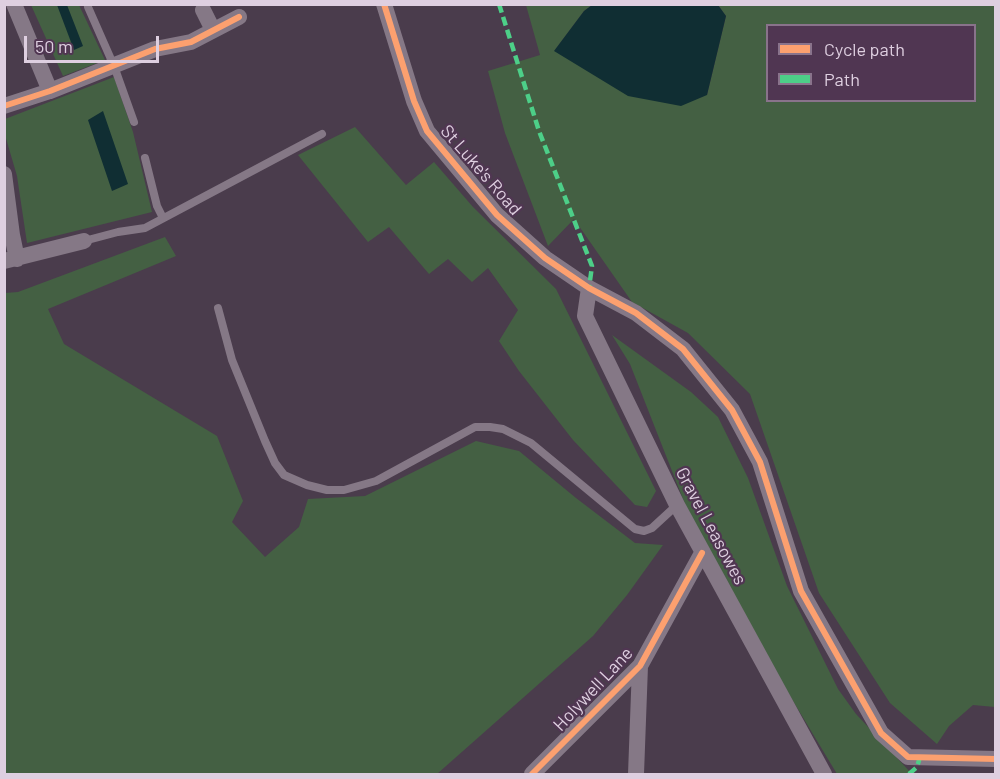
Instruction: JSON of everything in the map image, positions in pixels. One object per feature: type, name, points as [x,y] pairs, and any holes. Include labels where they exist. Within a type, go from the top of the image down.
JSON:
[{"type":"street","points":[[14,4],[50,91]]},
{"type":"street","name":"St Luke's Road","points":[[384,4],[414,101],[427,131],[497,214],[545,258],[589,288],[636,313],[683,349],[732,410],[760,462],[801,591],[881,733],[908,757],[996,759]]},
{"type":"street","points":[[203,9],[213,30]]},
{"type":"street","points":[[4,106],[50,91],[155,50],[191,42],[239,17]]},
{"type":"street","points":[[4,174],[12,235],[11,260],[84,241]]},
{"type":"street","name":"Gravel Leasowes","points":[[589,288],[585,316],[702,553],[824,774]]},
{"type":"street","name":"Holywell Lane","points":[[532,774],[640,666],[702,553]]},
{"type":"street","points":[[636,774],[640,666]]},
{"type":"lane","points":[[88,7],[114,66],[134,122]]},
{"type":"lane","points":[[84,241],[145,228],[322,134]]},
{"type":"lane","points":[[145,158],[157,206],[163,218]]},
{"type":"lane","points":[[218,308],[232,360],[265,441],[275,463],[284,475],[327,490],[344,490],[376,481],[475,427],[490,427],[503,429],[531,444],[635,529],[644,531],[652,528],[677,505]]},
{"type":"green space","points":[[31,5],[79,5],[105,60],[63,76]]},
{"type":"green space","points":[[526,5],[592,5],[584,11],[555,50],[707,95],[726,16],[718,5],[995,5],[995,707],[973,705],[949,726],[937,744],[890,703],[819,593],[750,394],[688,333],[632,302],[574,219],[548,246],[505,133],[488,71],[540,55]]},
{"type":"green space","points":[[114,77],[133,132],[152,212],[27,243],[17,176],[5,135],[5,119]]},
{"type":"green space","points":[[355,127],[406,185],[434,162],[473,207],[556,289],[656,491],[647,507],[635,505],[573,440],[519,371],[499,341],[518,310],[488,268],[472,282],[448,259],[429,274],[389,227],[368,242],[298,155]]},
{"type":"green space","points":[[165,237],[176,256],[48,309],[64,344],[217,436],[243,501],[232,522],[265,557],[299,527],[308,499],[365,496],[476,441],[519,451],[635,543],[663,545],[627,595],[593,636],[437,774],[5,774],[5,293],[18,292]]},
{"type":"green space","points":[[612,335],[691,392],[718,417],[748,478],[787,586],[838,689],[856,714],[912,774],[837,774],[787,691],[685,504],[630,364]]},
{"type":"shaded area","points":[[57,5],[67,5],[83,46],[74,50]]},
{"type":"shaded area","points":[[592,5],[718,5],[726,16],[707,95],[681,106],[628,96],[554,51],[584,11]]},
{"type":"shaded area","points":[[103,111],[128,184],[112,191],[88,120]]},
{"type":"marked path","points":[[499,4],[539,131],[592,266],[589,288]]},
{"type":"marked path","points":[[909,774],[917,767],[920,757]]},
{"type":"cycle path","points":[[384,4],[414,101],[427,131],[497,215],[545,258],[589,288],[636,313],[683,349],[732,410],[760,462],[801,591],[881,733],[908,757],[996,759]]},
{"type":"cycle path","points":[[4,106],[50,91],[155,49],[191,42],[239,17]]},
{"type":"cycle path","points":[[532,774],[640,666],[702,553]]}]
